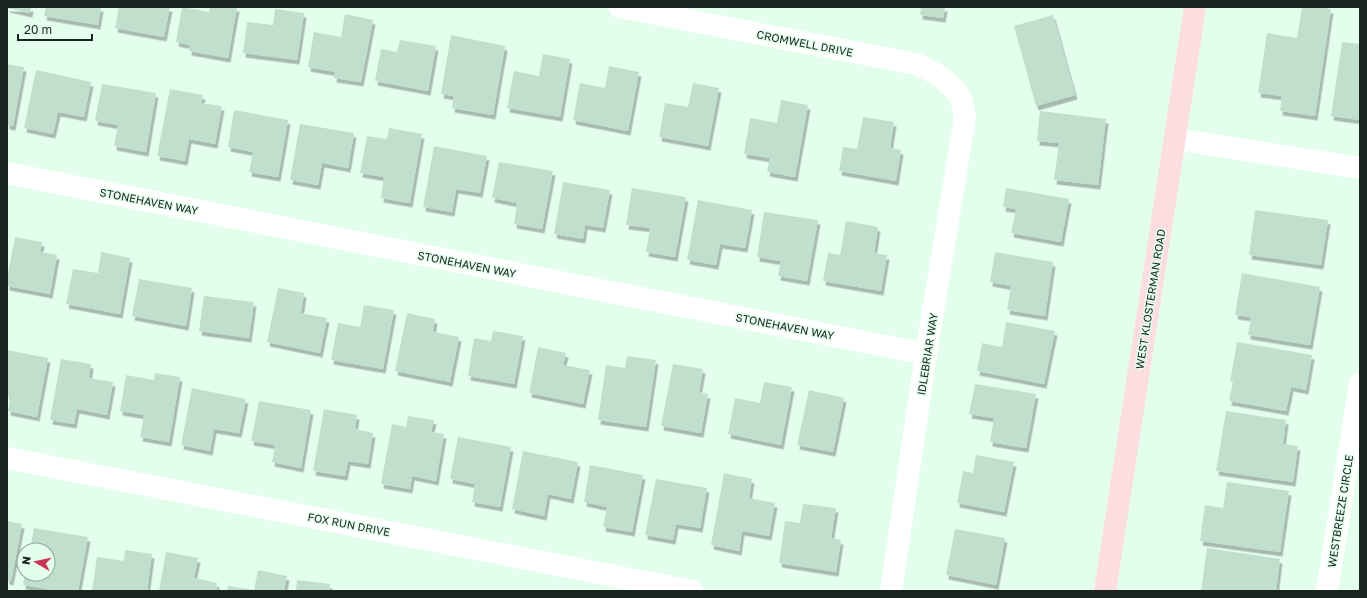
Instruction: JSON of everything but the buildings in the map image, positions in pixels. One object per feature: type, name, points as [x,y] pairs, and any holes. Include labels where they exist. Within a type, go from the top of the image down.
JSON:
[{"type":"street","name":"CROMWELL DRIVE","points":[[620,7],[916,64],[928,69],[952,87],[961,100],[965,117]]},
{"type":"street","name":"WEST KLOSTERMAN ROAD","points":[[1105,591],[1194,7]]},
{"type":"street","name":"IDLEBRIAR WAY","points":[[891,591],[926,354],[965,117]]},
{"type":"street","points":[[1175,139],[1360,168]]},
{"type":"street","name":"STONEHAVEN WAY","points":[[7,173],[926,354]]},
{"type":"street","name":"WESTBREEZE CIRCLE","points":[[1327,591],[1360,384]]},
{"type":"street","name":"FOX RUN DRIVE","points":[[7,458],[692,591]]}]
